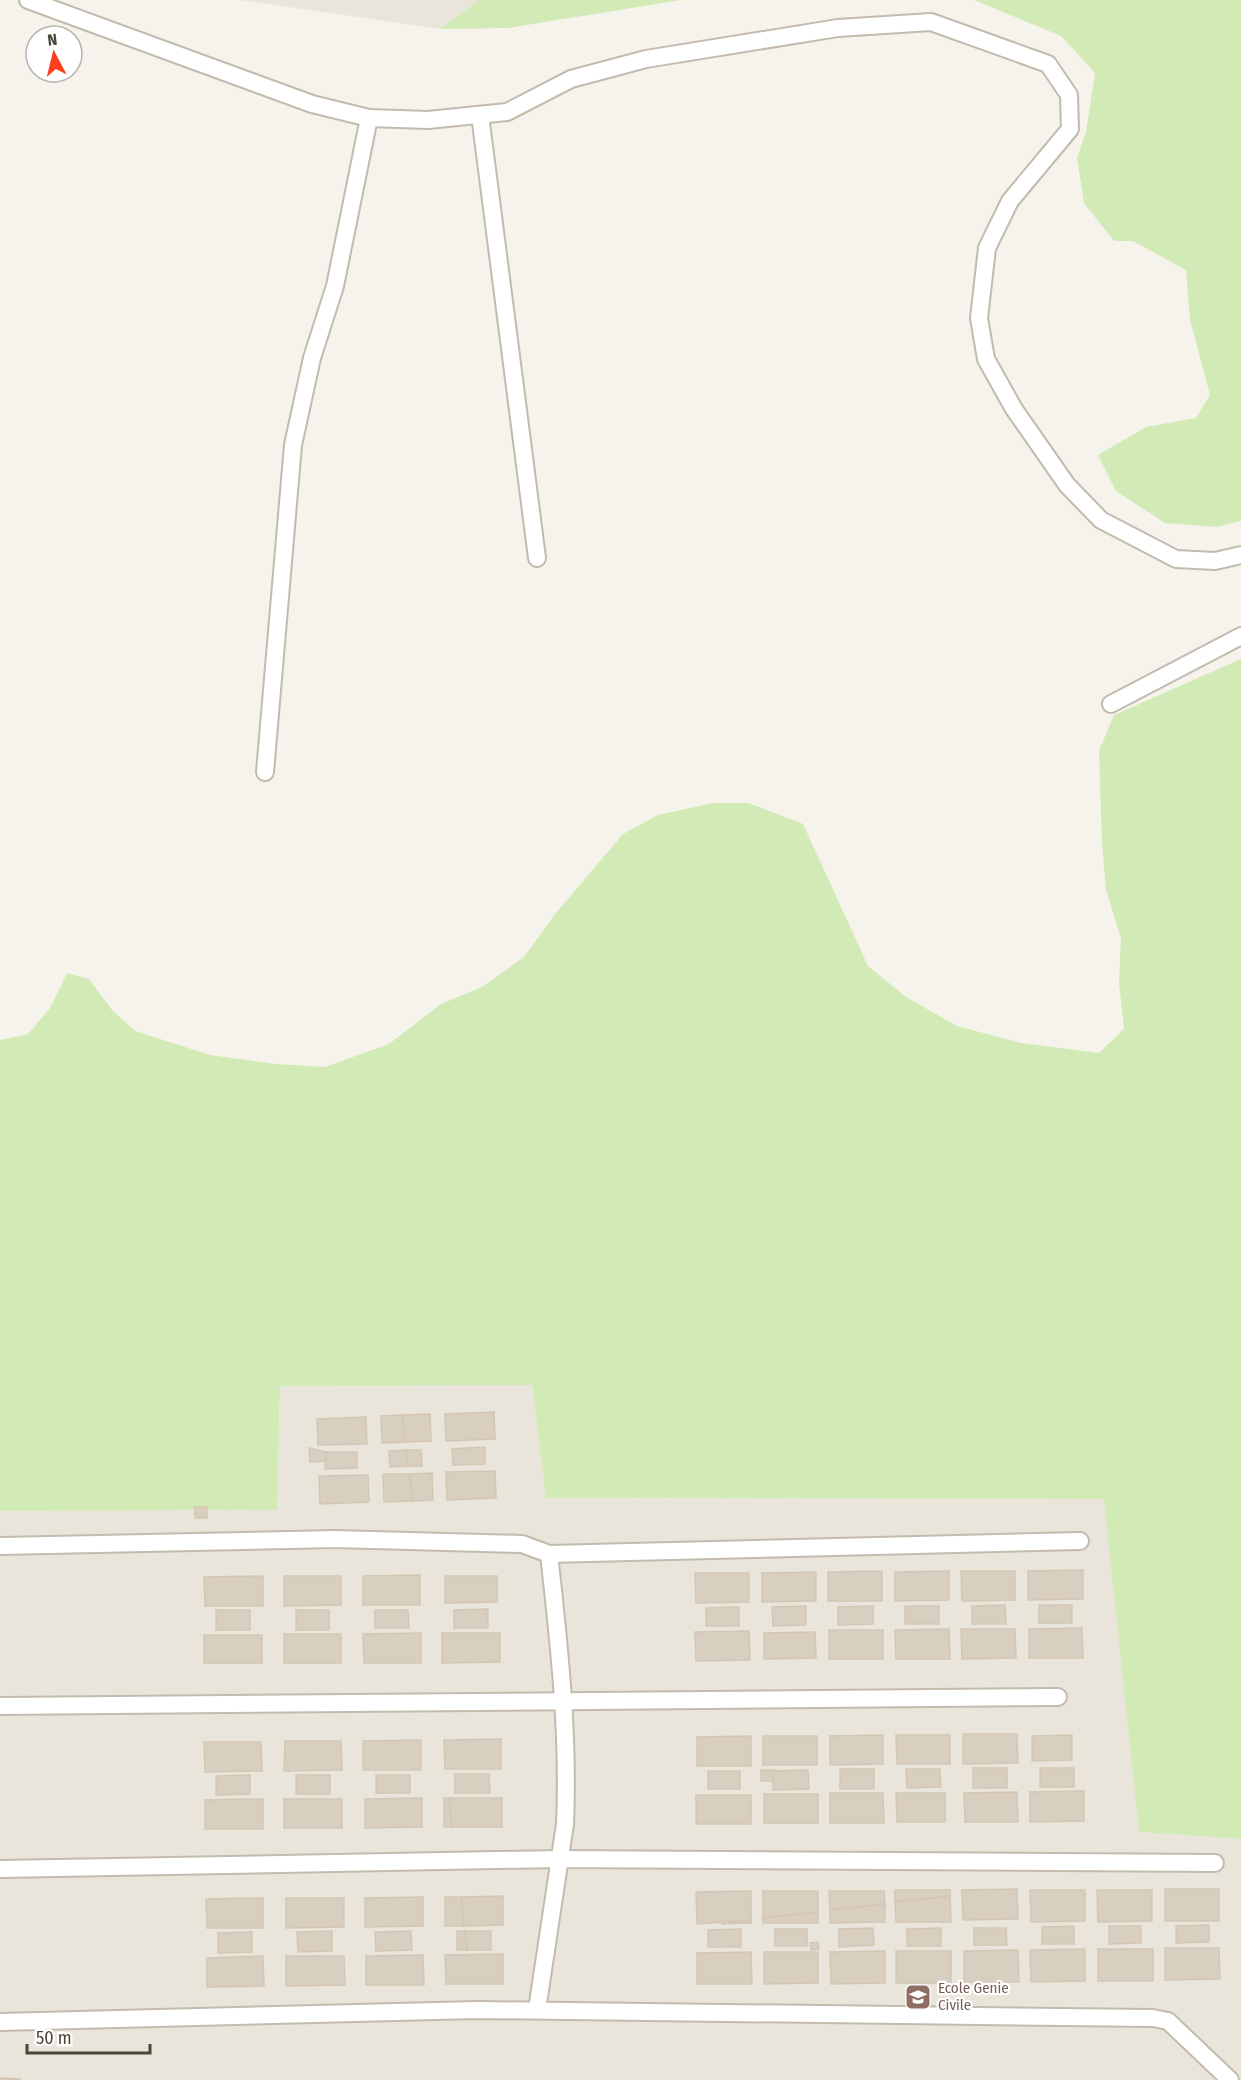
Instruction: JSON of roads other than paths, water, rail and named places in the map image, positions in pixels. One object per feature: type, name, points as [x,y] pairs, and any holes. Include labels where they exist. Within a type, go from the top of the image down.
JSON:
[{"type":"street","points":[[28,0],[312,104],[369,118],[428,120],[507,112],[571,79],[646,59],[838,28],[931,22],[1048,64],[1069,95],[1070,129],[1010,201],[987,248],[979,318],[986,359],[1014,409],[1067,485],[1101,520],[1176,559],[1215,561],[1241,555]]},
{"type":"street","points":[[480,115],[537,558]]},
{"type":"street","points":[[265,772],[293,445],[312,358],[335,286],[369,118]]},
{"type":"street","points":[[1111,704],[1241,636]]},
{"type":"street","points":[[0,1546],[335,1539],[522,1544],[549,1554],[1080,1541]]},
{"type":"street","points":[[537,2010],[566,1797],[563,1701],[549,1554]]},
{"type":"street","points":[[0,1706],[1058,1697]]},
{"type":"street","points":[[0,1869],[558,1859],[1215,1863]]},
{"type":"street","points":[[0,2022],[537,2010],[1153,2018],[1168,2021],[1230,2080]]},
{"type":"place","name":"Ecole Genie Civile","points":[[918,1997]]}]
